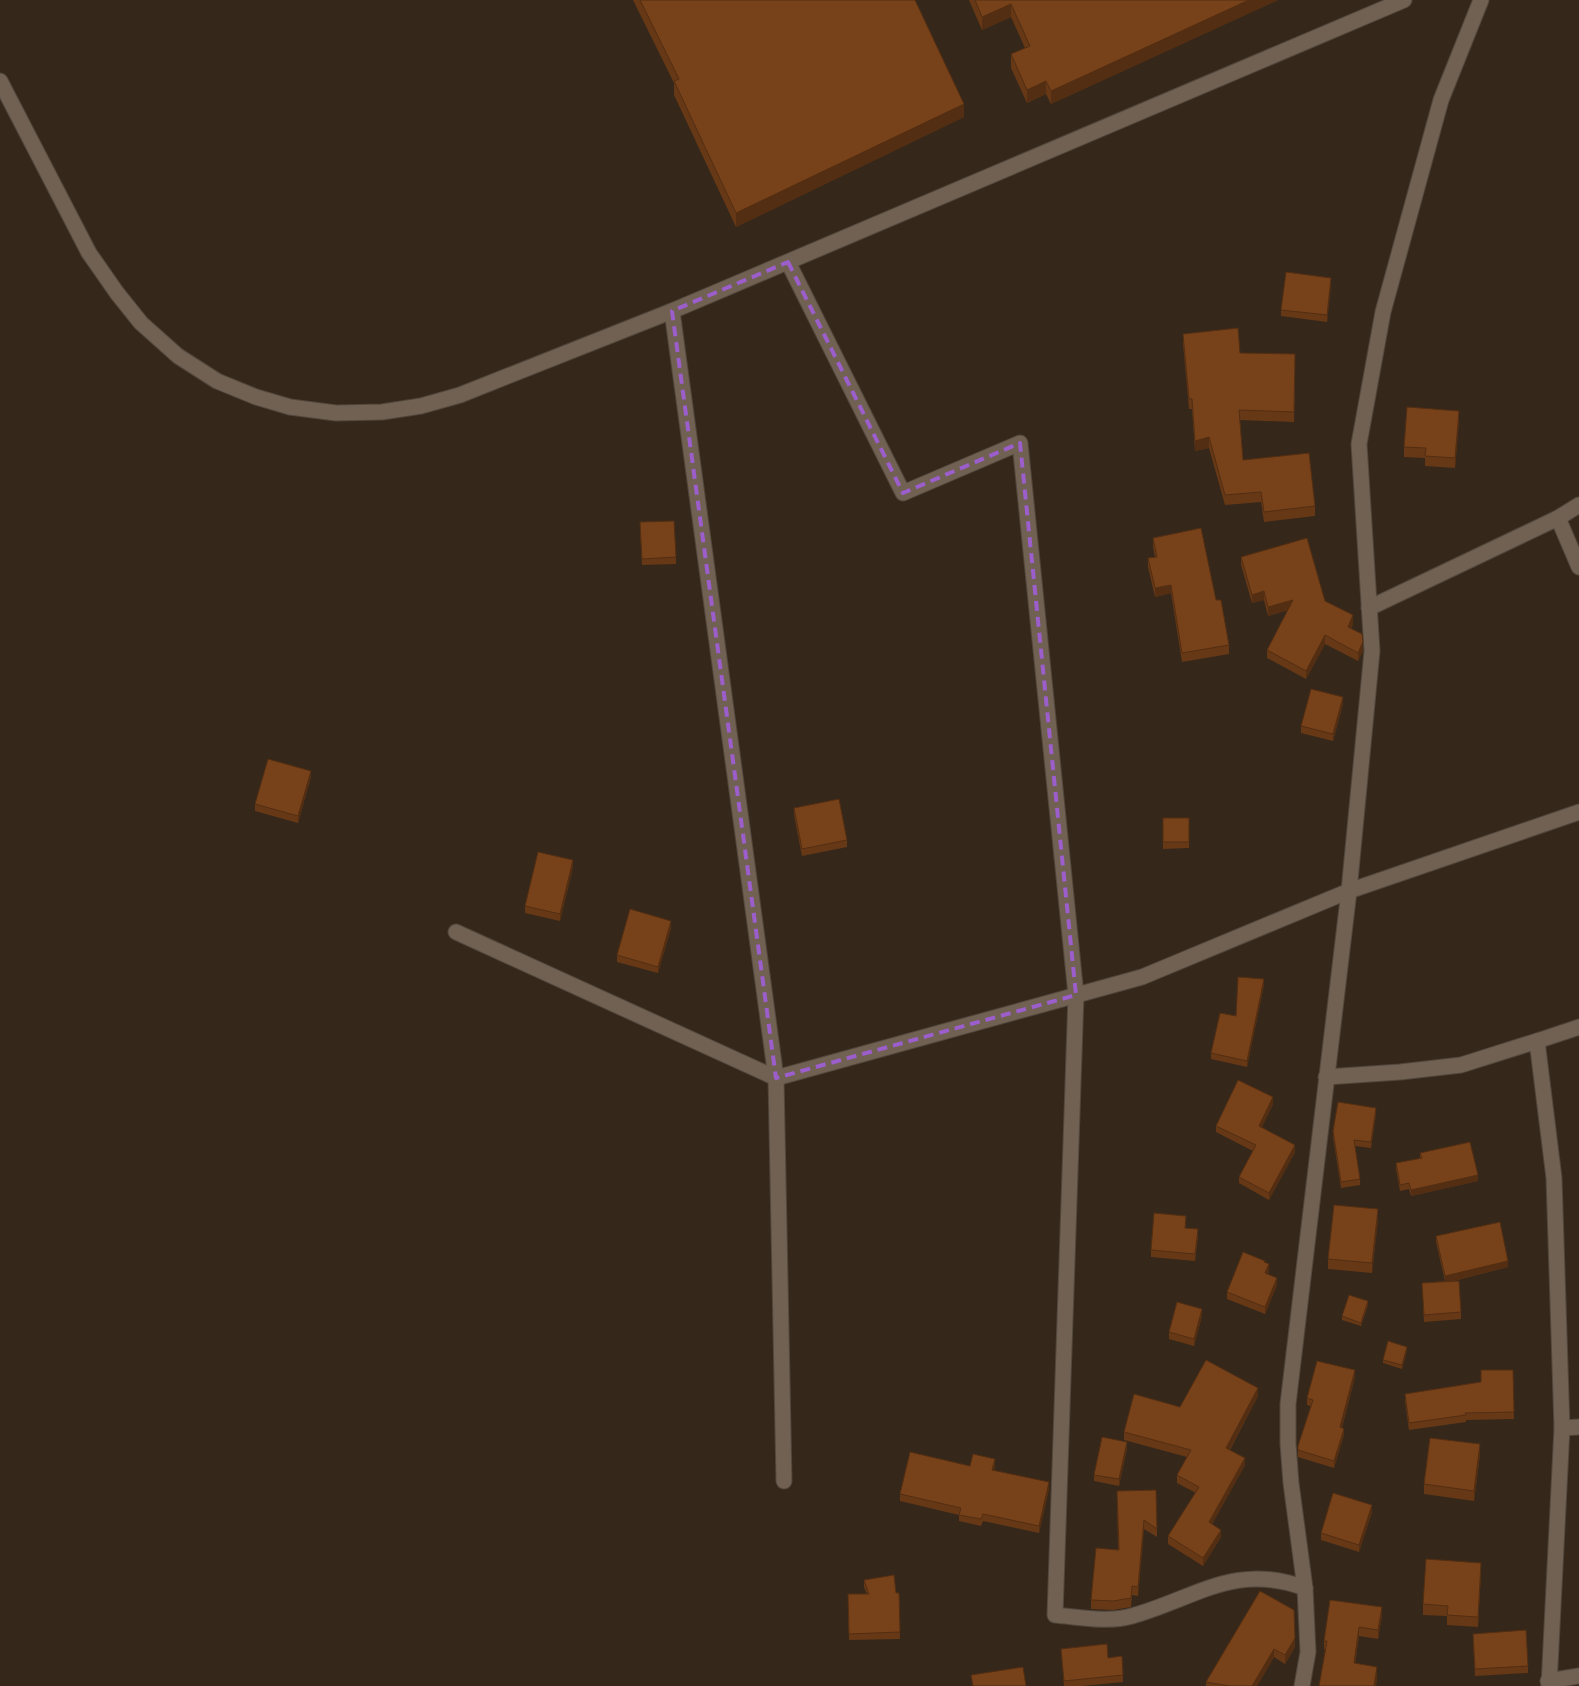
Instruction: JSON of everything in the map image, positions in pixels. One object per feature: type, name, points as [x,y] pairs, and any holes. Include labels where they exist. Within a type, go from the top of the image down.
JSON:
[{"type":"street","points":[[0,81],[89,253],[117,293],[142,322],[178,356],[217,381],[256,397],[290,407],[336,412],[382,412],[421,406],[460,395],[672,311],[1404,0]]},
{"type":"street","points":[[1302,1686],[1308,1652],[1305,1588],[1291,1483],[1288,1444],[1288,1404],[1349,891],[1372,651],[1359,444],[1381,321],[1441,100],[1481,0]]},
{"type":"street","points":[[788,262],[903,492],[1020,443],[1076,995],[1055,1615],[1108,1619],[1130,1617],[1224,1583],[1241,1579],[1274,1579],[1305,1588]]},
{"type":"street","points":[[672,311],[776,1078],[784,1481]]},
{"type":"street","points":[[1369,608],[1558,518],[1579,505]]},
{"type":"street","points":[[1558,518],[1579,568]]},
{"type":"street","points":[[456,932],[776,1078],[1142,977],[1349,891],[1579,812]]},
{"type":"street","points":[[1326,1077],[1400,1072],[1461,1065],[1579,1027]]},
{"type":"street","points":[[1537,1041],[1554,1178],[1562,1428],[1548,1683],[1579,1676]]},
{"type":"street","points":[[1562,1428],[1579,1427]]},
{"type":"highlighted area","points":[[788,262],[903,493],[1020,443],[1076,995],[776,1078],[672,311]]},
{"type":"building","points":[[640,0],[915,0],[964,104],[736,213],[674,81],[679,79]]},
{"type":"building","points":[[975,0],[1249,0],[1051,91],[1046,81],[1027,90],[1011,54],[1030,46],[1011,4],[982,17]]},
{"type":"building","points":[[1286,272],[1331,278],[1327,315],[1281,310]]},
{"type":"building","points":[[1238,328],[1240,353],[1295,354],[1294,412],[1239,410],[1243,460],[1309,453],[1315,506],[1264,512],[1261,492],[1225,495],[1209,437],[1195,441],[1192,399],[1189,399],[1183,334]]},
{"type":"building","points":[[1407,407],[1459,411],[1455,458],[1425,456],[1426,448],[1404,447]]},
{"type":"building","points":[[674,521],[676,557],[642,559],[640,522]]},
{"type":"building","points":[[1201,528],[1216,600],[1221,600],[1229,645],[1182,653],[1171,585],[1155,588],[1148,558],[1157,557],[1153,538]]},
{"type":"building","points":[[1307,538],[1325,601],[1353,615],[1348,627],[1362,634],[1363,642],[1358,653],[1325,635],[1306,671],[1267,650],[1293,600],[1268,607],[1264,591],[1252,595],[1241,557]]},
{"type":"building","points":[[1311,689],[1343,697],[1333,734],[1301,726]]},
{"type":"building","points":[[268,759],[311,771],[298,816],[255,804]]},
{"type":"building","points":[[839,799],[847,840],[802,849],[794,808]]},
{"type":"building","points":[[1163,818],[1189,818],[1189,842],[1163,842]]},
{"type":"building","points":[[538,852],[573,860],[560,914],[525,906]]},
{"type":"building","points":[[630,909],[671,921],[658,967],[617,955]]},
{"type":"building","points":[[1238,977],[1264,979],[1247,1061],[1211,1053],[1220,1013],[1236,1016]]},
{"type":"building","points":[[1238,1080],[1273,1097],[1259,1126],[1295,1145],[1269,1193],[1239,1177],[1256,1145],[1216,1126]]},
{"type":"building","points":[[1338,1102],[1376,1108],[1371,1142],[1354,1140],[1360,1179],[1341,1182],[1333,1131]]},
{"type":"building","points":[[1470,1142],[1478,1175],[1411,1190],[1409,1183],[1400,1185],[1396,1163],[1422,1158],[1420,1153]]},
{"type":"building","points":[[1334,1205],[1378,1209],[1372,1263],[1328,1259]]},
{"type":"building","points":[[1154,1213],[1186,1216],[1185,1228],[1198,1229],[1195,1254],[1151,1250]]},
{"type":"building","points":[[1500,1222],[1508,1261],[1445,1276],[1436,1236]]},
{"type":"building","points":[[1243,1252],[1269,1264],[1265,1273],[1277,1278],[1265,1307],[1227,1292]]},
{"type":"building","points":[[1459,1281],[1461,1312],[1424,1315],[1422,1283]]},
{"type":"building","points":[[1349,1295],[1368,1301],[1361,1323],[1342,1316]]},
{"type":"building","points":[[1177,1302],[1202,1309],[1194,1339],[1169,1332]]},
{"type":"building","points":[[1388,1341],[1407,1347],[1402,1365],[1383,1360]]},
{"type":"building","points":[[1206,1360],[1258,1388],[1226,1448],[1245,1458],[1209,1522],[1221,1530],[1203,1558],[1168,1536],[1199,1487],[1177,1475],[1191,1450],[1124,1432],[1134,1394],[1180,1407]]},
{"type":"building","points":[[1317,1361],[1355,1370],[1340,1427],[1344,1429],[1334,1461],[1298,1450],[1313,1400],[1307,1398]]},
{"type":"building","points":[[1481,1370],[1513,1370],[1514,1412],[1465,1413],[1466,1415],[1409,1423],[1405,1394],[1481,1382]]},
{"type":"building","points":[[1102,1437],[1127,1442],[1119,1479],[1094,1475]]},
{"type":"building","points":[[1430,1438],[1480,1444],[1474,1491],[1424,1484]]},
{"type":"building","points":[[910,1452],[970,1466],[973,1454],[995,1459],[992,1470],[1049,1482],[1039,1526],[983,1514],[981,1519],[959,1515],[961,1508],[900,1494]]},
{"type":"building","points":[[1156,1490],[1157,1529],[1144,1520],[1138,1587],[1132,1586],[1131,1598],[1113,1601],[1091,1600],[1096,1548],[1119,1550],[1117,1491]]},
{"type":"building","points":[[1333,1493],[1372,1505],[1359,1545],[1321,1533]]},
{"type":"building","points":[[1426,1559],[1481,1563],[1478,1617],[1447,1615],[1448,1606],[1423,1604]]},
{"type":"building","points":[[894,1575],[896,1593],[899,1593],[900,1632],[849,1634],[848,1594],[869,1594],[864,1580]]},
{"type":"building","points":[[1260,1591],[1294,1610],[1295,1638],[1285,1655],[1274,1649],[1252,1686],[1230,1686],[1206,1682]]},
{"type":"building","points":[[1330,1600],[1382,1607],[1378,1630],[1359,1627],[1354,1663],[1377,1667],[1374,1686],[1319,1686],[1327,1641],[1324,1641]]},
{"type":"building","points":[[1526,1630],[1528,1666],[1475,1669],[1473,1634]]},
{"type":"building","points":[[1107,1644],[1108,1658],[1122,1656],[1123,1675],[1064,1681],[1061,1649]]},
{"type":"building","points":[[1023,1667],[1026,1686],[973,1686],[971,1675]]}]
